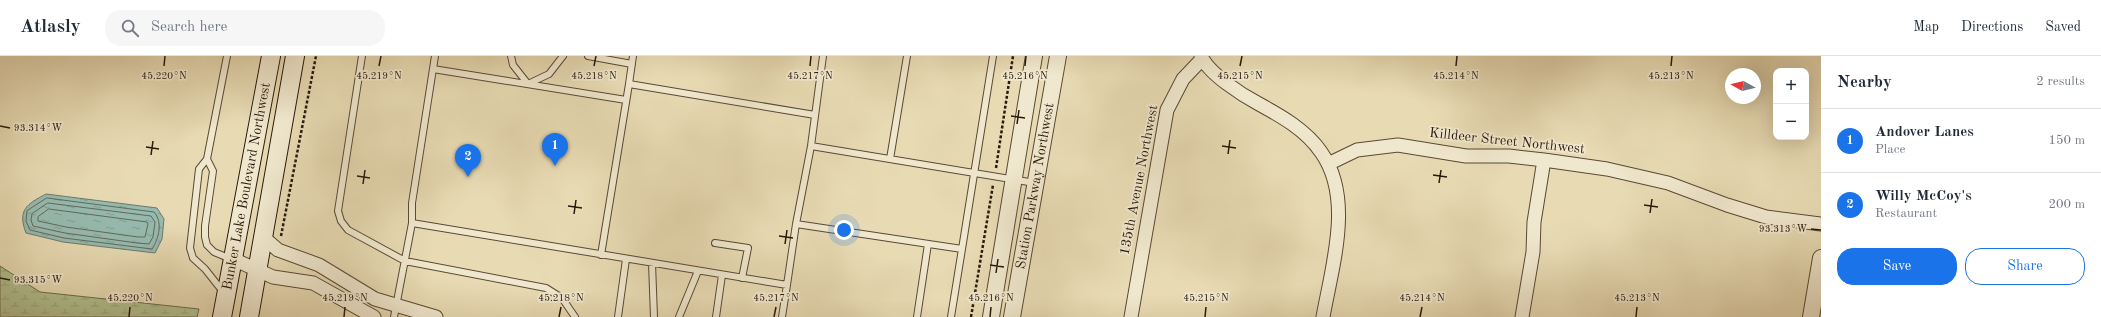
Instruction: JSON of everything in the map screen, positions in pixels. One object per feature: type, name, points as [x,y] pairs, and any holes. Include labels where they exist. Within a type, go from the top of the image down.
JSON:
[{"type":"main road","name":"Bunker Lake Boulevard Northwest","points":[[222,317],[271,56]]},
{"type":"main road","name":"Bunker Lake Boulevard Northwest","points":[[250,317],[258,269],[272,238],[296,56]]},
{"type":"street","name":"Station Parkway Northwest","points":[[991,317],[1034,56]]},
{"type":"street","name":"Station Parkway Northwest","points":[[1012,317],[1058,56]]},
{"type":"street","points":[[1201,57],[1243,95],[1289,122],[1321,152],[1333,174],[1339,208],[1335,252],[1323,317]]},
{"type":"street","name":"135th Avenue Northwest","points":[[1131,317],[1166,110],[1183,79],[1201,57]]},
{"type":"street","name":"Killdeer Street Northwest","points":[[1328,164],[1357,150],[1398,145],[1466,156],[1509,156],[1544,160],[1607,169],[1668,183],[1727,205],[1766,217],[1821,224]]},
{"type":"street","points":[[1522,317],[1533,252],[1534,222],[1544,160]]},
{"type":"street","points":[[272,238],[278,250],[319,265],[395,312],[436,317]]},
{"type":"street","points":[[1811,317],[1821,258]]},
{"type":"street","points":[[233,260],[258,269],[273,277],[313,283],[374,317]]},
{"type":"lane","points":[[226,296],[205,269],[193,258],[190,248],[199,169],[207,159],[227,56]]},
{"type":"lane","points":[[362,56],[338,211],[341,221],[348,230],[405,261],[546,288],[562,298],[575,317]]},
{"type":"lane","points":[[395,312],[412,223],[412,203],[435,56]]},
{"type":"lane","points":[[511,56],[513,65],[528,84]]},
{"type":"lane","points":[[528,84],[548,74],[564,56]]},
{"type":"lane","points":[[588,56],[632,64]]},
{"type":"lane","points":[[601,255],[633,56]]},
{"type":"lane","points":[[782,317],[796,224],[811,146],[823,56]]},
{"type":"lane","points":[[890,159],[907,56]]},
{"type":"lane","points":[[951,317],[973,172],[993,56]]},
{"type":"lane","points":[[433,68],[626,100]]},
{"type":"lane","points":[[628,84],[815,115]]},
{"type":"lane","points":[[811,146],[1035,182]]},
{"type":"lane","points":[[207,159],[213,171],[205,226],[205,237],[208,245],[214,252],[233,260]]},
{"type":"lane","points":[[412,223],[787,285]]},
{"type":"lane","points":[[796,224],[962,249]]},
{"type":"lane","points":[[715,243],[748,248],[742,278]]},
{"type":"lane","points":[[917,317],[928,244]]},
{"type":"lane","points":[[618,317],[626,259]]},
{"type":"lane","points":[[652,263],[654,317]]},
{"type":"lane","points":[[679,317],[698,271]]},
{"type":"lane","points":[[716,317],[722,275]]},
{"type":"path","points":[[272,238],[316,56]]},
{"type":"green space","points":[[0,266],[40,292],[199,309],[197,317],[0,317]]},
{"type":"water","points":[[46,194],[157,208],[164,219],[162,239],[155,253],[63,242],[26,233],[23,225],[23,213],[29,205]]},
{"type":"place","name":"Andover Lanes","points":[[555,166]]},
{"type":"place","name":"Willy McCoy's","points":[[468,177]]}]
